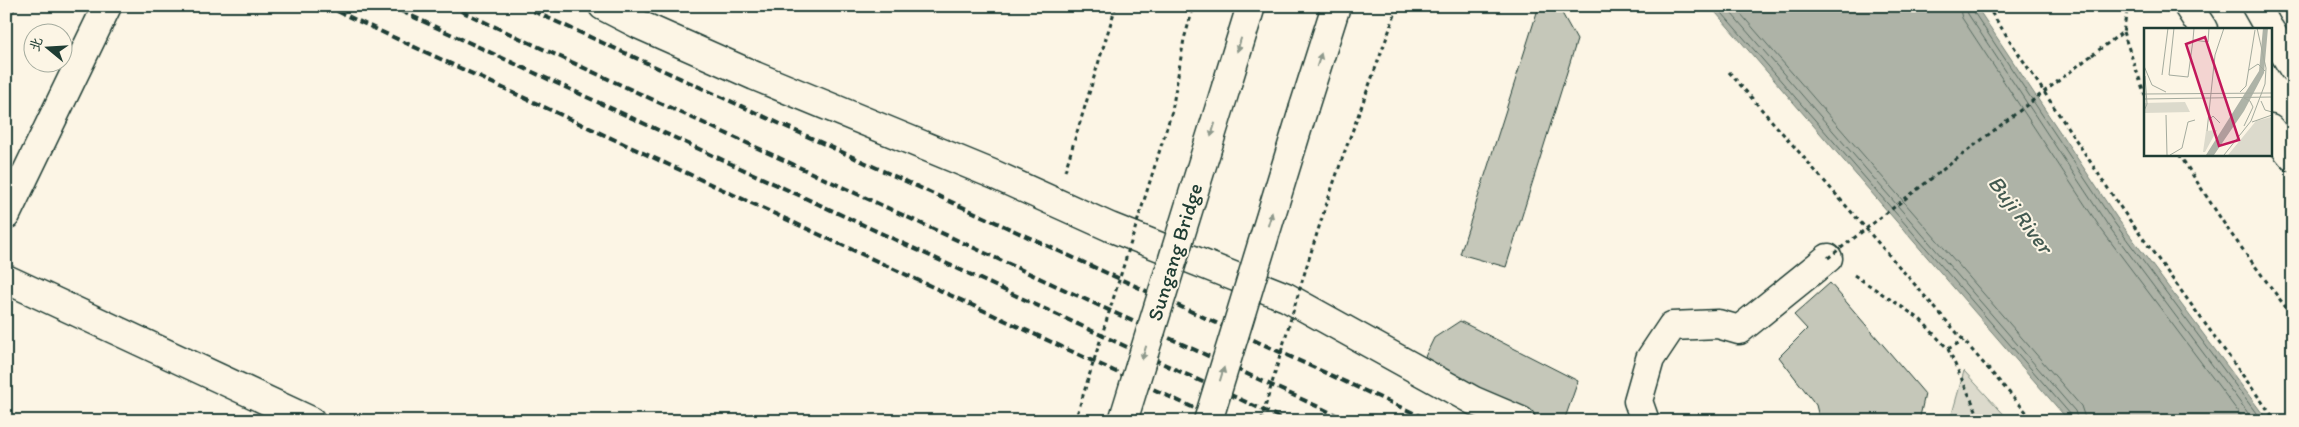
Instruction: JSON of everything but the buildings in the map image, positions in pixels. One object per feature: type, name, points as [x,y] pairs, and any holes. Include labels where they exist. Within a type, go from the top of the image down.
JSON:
[{"type":"main road","points":[[6,214],[107,6]]},
{"type":"main road","points":[[603,6],[640,25],[755,76],[1056,202],[1110,227],[1286,297],[1474,401],[1521,421]]},
{"type":"main road","name":"Sungang Bridge","points":[[1123,421],[1251,6]]},
{"type":"main road","points":[[1208,421],[1336,6]]},
{"type":"main road","points":[[2188,6],[2202,28]]},
{"type":"main road","points":[[2256,6],[2269,28]]},
{"type":"main road","points":[[2272,33],[2293,68]]},
{"type":"main road","points":[[2272,131],[2293,157]]},
{"type":"main road","points":[[1645,421],[1638,401],[1650,359],[1672,326],[1718,324],[1739,330],[1832,260]]},
{"type":"main road","points":[[6,280],[311,421]]},
{"type":"path","points":[[1056,202],[1116,6]]},
{"type":"path","points":[[1075,421],[1172,111],[1184,39],[1194,6]]},
{"type":"path","points":[[1261,421],[1311,254],[1354,124],[1371,85],[1398,6]]},
{"type":"path","points":[[1987,6],[2123,211],[2276,421]]},
{"type":"path","points":[[2128,6],[2123,32],[2144,92]]},
{"type":"path","points":[[1832,260],[2123,32]]},
{"type":"path","points":[[1729,72],[2034,421]]},
{"type":"path","points":[[2180,155],[2229,231],[2293,317]]},
{"type":"path","points":[[1851,273],[1920,319],[1948,349],[1980,421]]},
{"type":"path","points":[[1948,349],[1964,340]]},
{"type":"path","points":[[2026,421],[2030,417]]},
{"type":"shaded area","points":[[1964,371],[2010,421],[1950,421]]},
{"type":"water","name":"Buji River","points":[[1710,6],[1976,6],[2117,218],[2268,421],[2069,421]]},
{"type":"railway","points":[[326,6],[1222,421]]},
{"type":"railway","points":[[390,6],[1287,421]]},
{"type":"railway","points":[[450,6],[1349,421]]},
{"type":"railway","points":[[522,6],[1431,421]]}]
